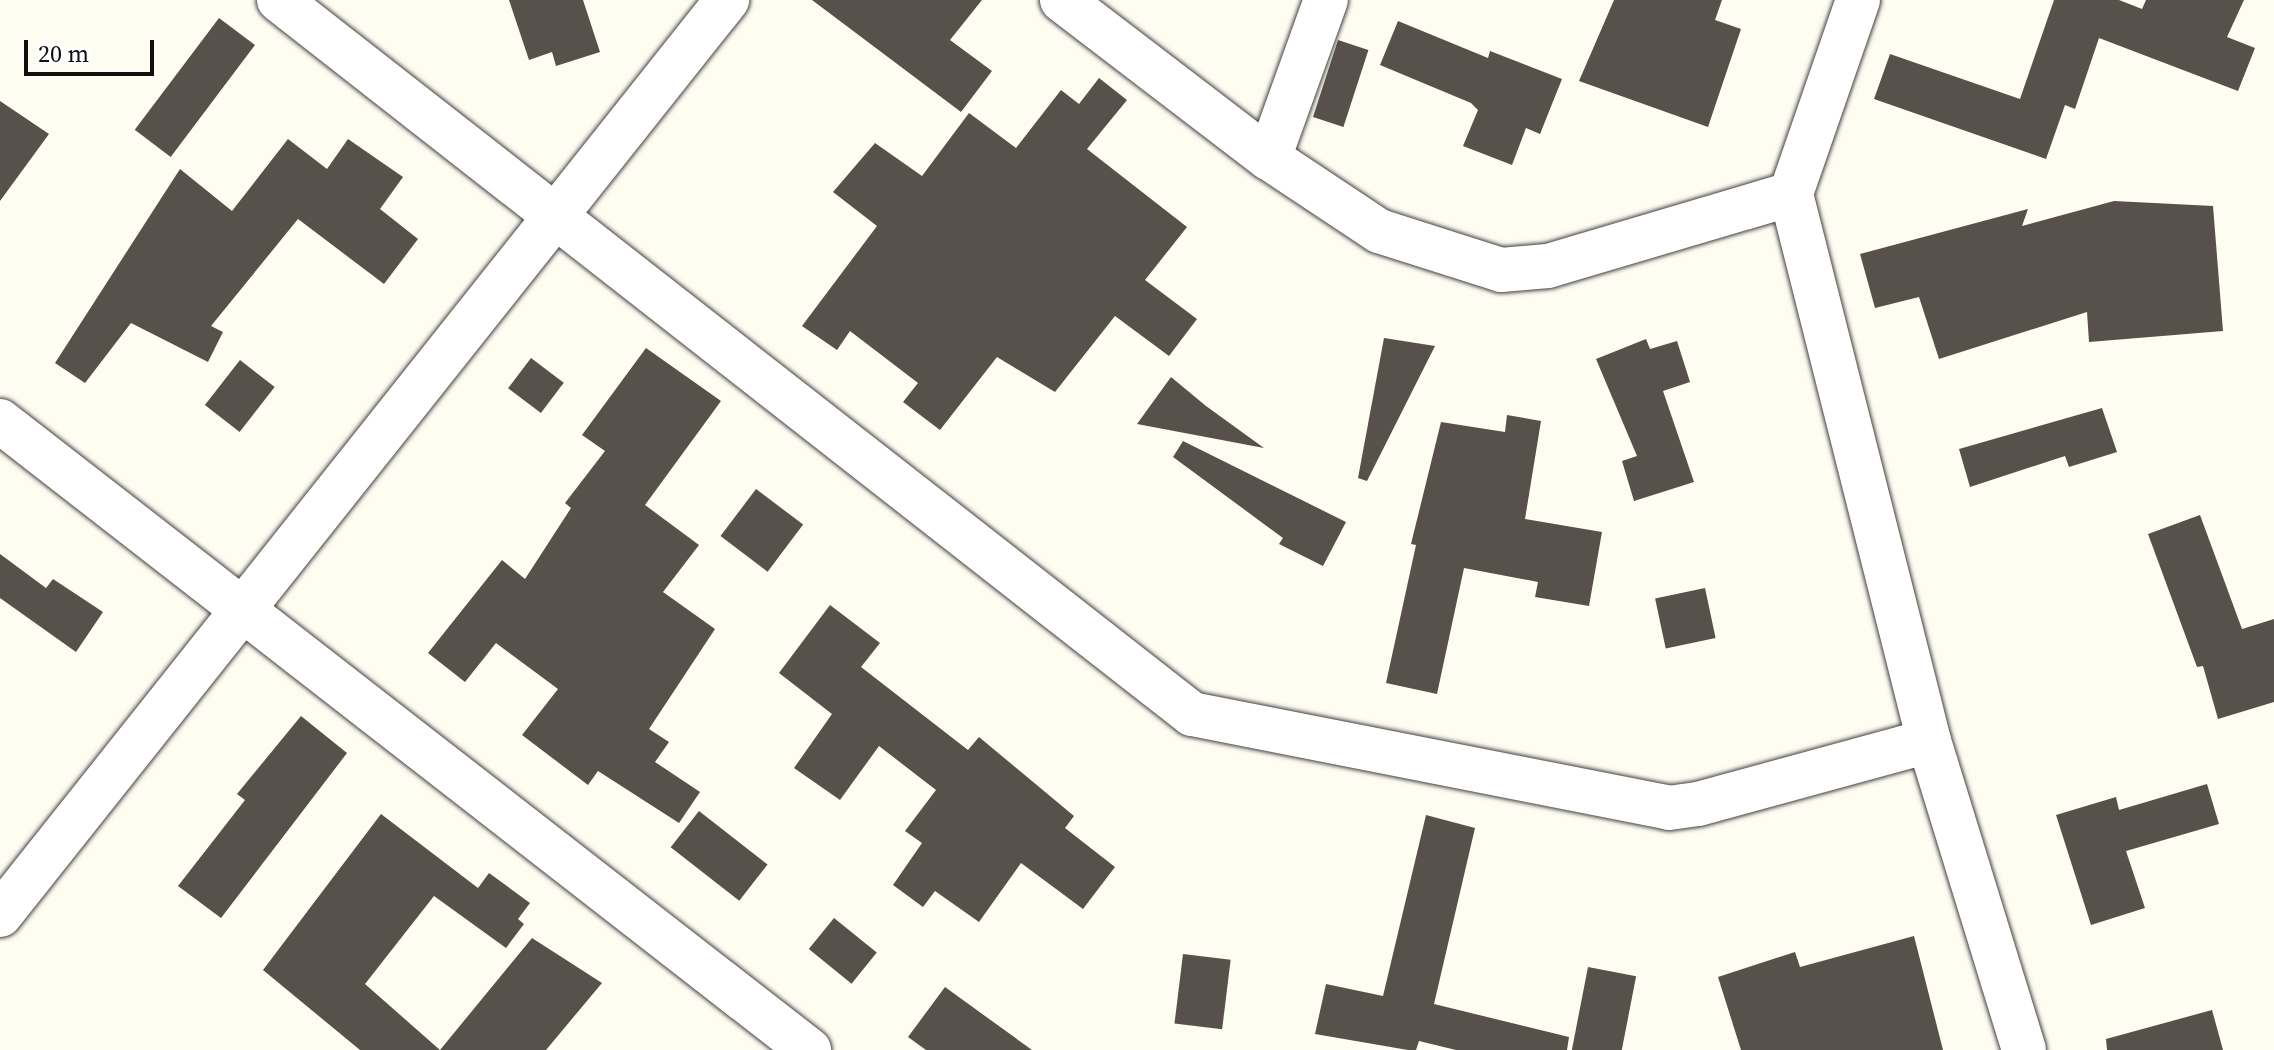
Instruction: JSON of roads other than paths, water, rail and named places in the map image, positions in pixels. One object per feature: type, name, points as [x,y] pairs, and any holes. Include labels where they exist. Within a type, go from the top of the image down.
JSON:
[{"type":"street","points":[[279,0],[1192,714],[1669,808],[1698,804],[1929,741]]},
{"type":"street","points":[[0,915],[727,0]]},
{"type":"street","points":[[1062,0],[1269,158],[1393,239],[1521,272],[1791,194]]},
{"type":"street","points":[[1269,158],[1326,0]]},
{"type":"street","points":[[1858,0],[1791,194],[1929,741],[2024,1050]]},
{"type":"street","points":[[0,421],[809,1050]]}]
